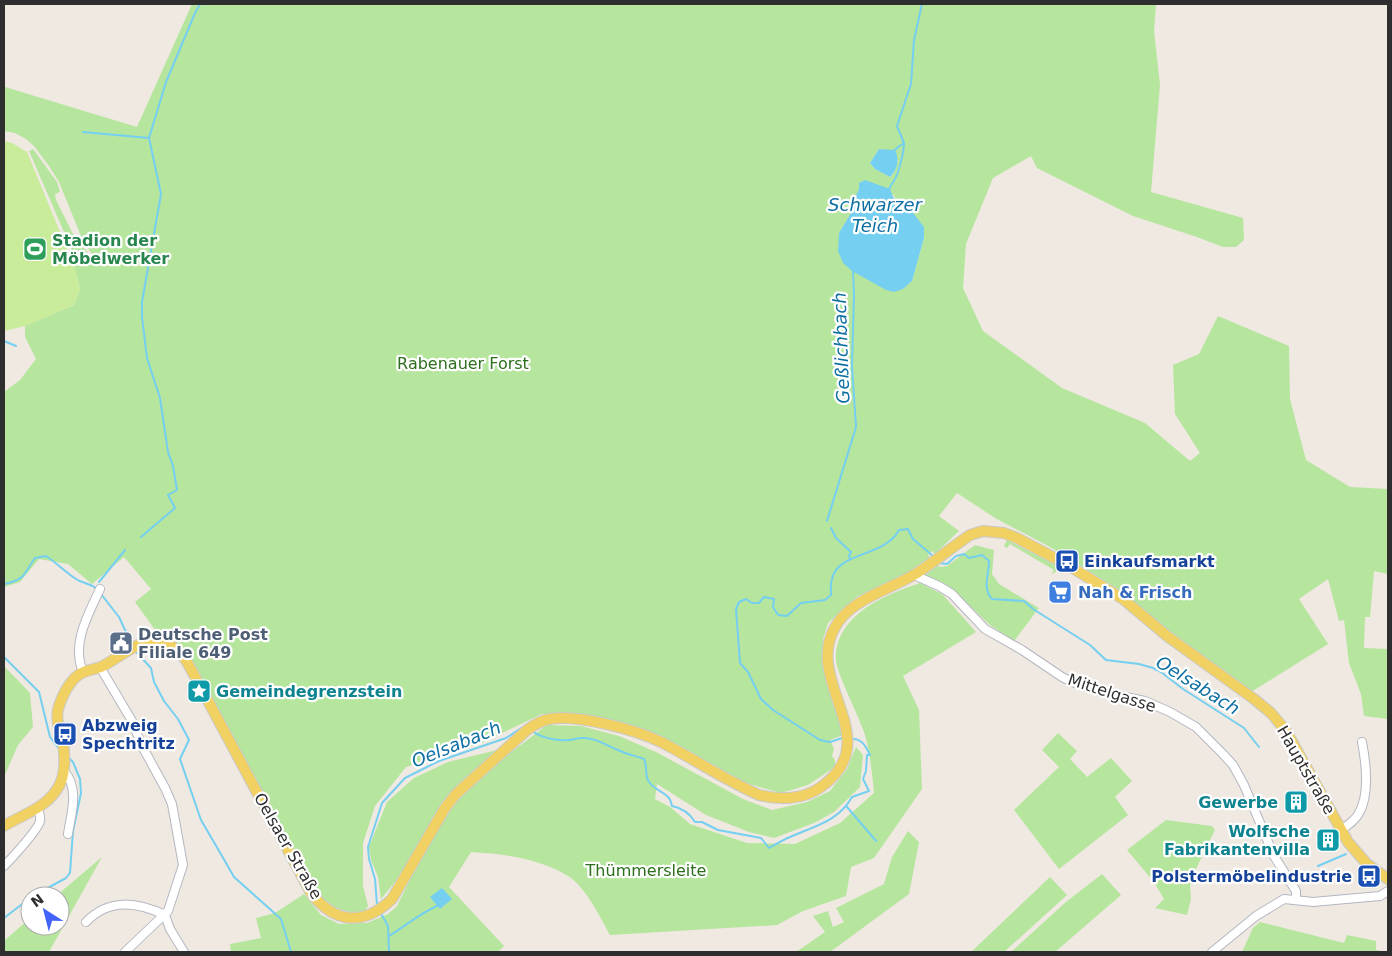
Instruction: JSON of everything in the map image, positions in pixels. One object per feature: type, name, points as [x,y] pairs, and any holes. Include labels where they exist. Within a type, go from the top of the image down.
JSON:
[{"type":"main road","name":"Hauptstraße","points":[[914,575],[970,535],[979,532],[994,532],[1016,538],[1044,552],[1123,600],[1167,636],[1266,708],[1286,731],[1348,842],[1367,864],[1388,879]]},
{"type":"main road","name":"Oelsaer Straße","points":[[83,672],[100,668],[134,648],[154,640],[172,644],[186,660],[311,893],[317,901],[334,913],[352,918],[362,917],[379,910],[392,899],[445,808],[456,794],[530,728],[549,719],[588,720],[640,733],[749,790],[771,798],[797,798],[818,790],[835,774],[845,756],[848,738],[845,719],[830,680],[827,660],[830,638],[838,622],[852,607],[914,575]]},
{"type":"main road","points":[[4,826],[38,809],[49,799],[58,786],[64,771],[64,754],[57,717],[59,704],[73,680],[83,672]]},
{"type":"street","name":"Mittelgasse","points":[[914,575],[952,594],[984,629],[1022,650],[1062,677],[1101,692],[1145,701],[1176,715],[1196,727],[1222,752],[1244,785],[1274,856],[1296,891],[1296,899]]},
{"type":"street","points":[[83,672],[79,661],[80,641],[85,622],[99,592]]},
{"type":"street","points":[[100,668],[132,721],[142,746],[172,804],[184,865],[168,911],[125,952]]},
{"type":"street","name":"Hauptstraße","points":[[1342,830],[1352,823],[1359,813],[1363,800],[1366,784],[1366,760],[1362,742]]},
{"type":"street","points":[[64,771],[70,777],[74,791],[68,834]]},
{"type":"street","points":[[4,866],[39,824],[38,809]]},
{"type":"street","points":[[1212,952],[1256,916],[1278,901],[1286,898],[1313,902],[1380,896],[1388,891]]},
{"type":"street","points":[[86,922],[96,912],[109,907],[136,904],[165,915],[170,929],[184,952]]},
{"type":"green space","name":"Rabenauer Forst","points":[[192,4],[1156,4],[1154,31],[1160,85],[1151,192],[1243,218],[1244,240],[1236,247],[1223,247],[1133,216],[1037,168],[1031,156],[993,178],[966,244],[963,288],[983,331],[1062,388],[1145,423],[1190,461],[1200,453],[1175,414],[1173,365],[1199,354],[1218,316],[1289,346],[1290,399],[1306,460],[1350,487],[1388,489],[1388,574],[1374,571],[1370,617],[1365,617],[1364,648],[1388,649],[1388,719],[1364,716],[1361,694],[1349,663],[1344,620],[1339,621],[1328,579],[1299,599],[1328,644],[1251,692],[1165,630],[1121,591],[1050,547],[995,518],[957,493],[939,516],[959,531],[935,554],[932,551],[928,555],[930,557],[897,580],[858,596],[828,623],[823,639],[823,667],[843,735],[830,740],[834,749],[832,756],[835,760],[835,767],[808,785],[781,793],[742,782],[650,732],[597,719],[542,714],[481,743],[406,767],[375,806],[363,843],[363,886],[368,906],[364,912],[349,912],[337,908],[314,891],[190,665],[163,641],[135,602],[151,589],[124,557],[92,584],[68,564],[39,559],[20,582],[4,587],[4,392],[20,380],[36,359],[25,337],[25,326],[74,305],[80,289],[74,266],[77,262],[29,151],[33,149],[57,182],[60,192],[55,194],[56,200],[73,234],[91,257],[94,257],[83,241],[59,182],[49,166],[34,146],[26,139],[15,133],[4,131],[4,88],[137,127]],"holes":[[[879,149],[898,160],[894,173],[890,177],[875,169],[870,163]],[[859,183],[894,195],[896,204],[901,205],[924,238],[912,281],[903,289],[839,233],[851,213],[852,204],[859,189]]]},
{"type":"green space","name":"Stadion der Möbelwerker","points":[[4,141],[12,143],[27,152],[74,266],[80,289],[74,305],[25,326],[4,331]]},
{"type":"green space","points":[[1007,540],[1056,565],[1056,572],[1051,574],[1054,570],[1010,544],[1007,548],[1004,546]]},
{"type":"green space","points":[[975,545],[994,550],[992,574],[999,584],[1039,608],[1014,641],[990,625],[949,586],[923,577],[937,565],[940,567],[947,566]]},
{"type":"green space","name":"Thümmersleite","points":[[920,583],[942,594],[976,632],[903,676],[919,710],[922,789],[874,858],[851,867],[846,896],[803,911],[777,925],[610,935],[586,894],[568,876],[545,865],[521,858],[471,852],[449,887],[504,946],[498,952],[231,952],[230,944],[261,938],[256,918],[275,913],[304,894],[321,915],[339,924],[367,923],[388,914],[397,906],[416,867],[452,806],[477,778],[547,725],[581,726],[619,736],[656,752],[743,799],[772,810],[807,802],[830,791],[847,769],[856,747],[863,755],[860,787],[834,812],[814,823],[774,838],[749,832],[706,815],[657,784],[655,799],[670,807],[690,824],[747,843],[795,844],[840,823],[874,793],[872,769],[864,732],[836,664],[838,645],[843,631],[852,619],[864,609],[892,594]]},
{"type":"green space","points":[[4,662],[5,667],[30,693],[33,727],[18,745],[4,777]]},
{"type":"green space","points":[[1058,733],[1077,751],[1070,759],[1087,777],[1111,758],[1132,781],[1115,797],[1128,815],[1059,869],[1014,810],[1059,767],[1042,750]]},
{"type":"green space","points":[[497,750],[455,789],[399,877],[381,899],[378,877],[371,860],[369,847],[387,802],[414,778],[448,762]]},
{"type":"green space","points":[[1166,820],[1212,826],[1215,830],[1193,875],[1190,886],[1191,899],[1187,915],[1155,908],[1164,899],[1154,882],[1127,850]]},
{"type":"green space","points":[[908,831],[919,842],[909,894],[830,952],[796,952],[825,932],[813,916],[828,911],[833,927],[844,922],[836,908],[884,884],[892,857]]},
{"type":"green space","points":[[102,857],[70,914],[70,886],[68,886]]},
{"type":"green space","points":[[1102,874],[1121,895],[1055,952],[1011,952],[1066,902]]},
{"type":"green space","points":[[1050,877],[1067,895],[1004,952],[971,952]]},
{"type":"green space","points":[[1260,922],[1344,943],[1347,935],[1376,941],[1376,950],[1385,952],[1242,952],[1253,928]]},
{"type":"green space","points":[[20,927],[20,936],[58,936],[49,952],[4,952],[4,941]]},
{"type":"water","points":[[879,149],[895,150],[897,154],[897,165],[890,177],[875,169],[870,163]]},
{"type":"water","name":"Schwarzer Teich","points":[[865,180],[890,189],[896,204],[910,209],[924,227],[924,238],[912,281],[903,289],[894,292],[886,290],[852,271],[843,263],[838,251],[839,233],[851,213],[852,204],[859,189],[859,183]]},
{"type":"water","points":[[442,888],[452,899],[440,909],[430,897]]},
{"type":"waterway","points":[[141,537],[175,508],[168,495],[177,490],[173,466],[168,452],[160,398],[147,358],[142,317],[142,302],[161,194],[149,138],[166,82],[200,4]]},
{"type":"waterway","name":"Geßlichbach","points":[[894,151],[904,143],[897,126],[911,84],[914,40],[922,4]]},
{"type":"waterway","points":[[83,132],[149,138]]},
{"type":"waterway","points":[[889,189],[898,172],[904,143]]},
{"type":"waterway","name":"Geßlichbach","points":[[827,521],[856,427],[852,366],[853,269]]},
{"type":"waterway","points":[[4,341],[16,346]]},
{"type":"waterway","points":[[831,528],[836,538],[851,552],[850,559]]},
{"type":"waterway","name":"Oelsabach","points":[[842,738],[830,742],[820,740],[773,710],[761,699],[748,672],[740,663],[736,609],[739,602],[746,599],[752,603],[759,603],[764,597],[774,599],[773,607],[778,615],[787,616],[801,603],[825,600],[831,595],[831,583],[836,570],[852,559],[883,545],[892,539],[899,530],[908,529],[913,539],[933,556]]},
{"type":"waterway","points":[[99,582],[125,550]]},
{"type":"waterway","name":"Oelsabach","points":[[939,563],[947,564],[956,556],[964,554],[969,558],[982,555],[989,561],[987,590],[992,599],[1024,601],[1033,609],[1090,645],[1106,660],[1139,664],[1161,672],[1183,689],[1244,728],[1259,747]]},
{"type":"waterway","name":"Oelsabach","points":[[4,584],[21,578],[35,558],[46,556],[76,579],[98,590]]},
{"type":"waterway","name":"Oelsabach","points":[[101,594],[119,617],[132,645]]},
{"type":"waterway","name":"Oelsabach","points":[[135,651],[151,668],[154,682],[164,701],[178,719],[189,740],[180,759],[201,820],[234,877],[281,919],[291,952]]},
{"type":"waterway","name":"Oelsabach","points":[[4,657],[39,692],[50,737],[60,750]]},
{"type":"waterway","name":"Oelsabach","points":[[377,905],[375,879],[369,859],[368,847],[382,803],[405,778],[439,761],[506,738],[526,725]]},
{"type":"waterway","name":"Oelsabach","points":[[531,730],[544,737],[554,739],[591,739],[644,759],[649,782],[669,798],[672,806],[685,811],[695,822],[702,822],[718,830],[761,838],[769,848],[833,818],[852,797],[869,791],[863,779],[866,771],[867,755],[870,755],[862,742],[854,739]]},
{"type":"waterway","name":"Oelsabach","points":[[51,886],[66,878],[70,873],[73,831],[81,793],[80,779],[73,762],[69,758]]},
{"type":"waterway","points":[[847,807],[876,841]]},
{"type":"waterway","name":"Oelsabach","points":[[1318,866],[1346,854]]},
{"type":"waterway","name":"Oelsabach","points":[[4,918],[20,906]]},
{"type":"waterway","points":[[389,936],[418,916],[437,906]]},
{"type":"waterway","name":"Oelsabach","points":[[380,912],[388,926],[389,952]]},
{"type":"place","name":"Stadion der Möbelwerker","points":[[35,249]]},
{"type":"place","name":"Einkaufsmarkt","points":[[1067,561]]},
{"type":"place","name":"Nah & Frisch","points":[[1060,592]]},
{"type":"place","name":"Deutsche Post Filiale 649","points":[[121,643]]},
{"type":"place","name":"Gemeindegrenzstein","points":[[199,691]]},
{"type":"place","name":"Abzweig Spechtritz","points":[[65,734]]},
{"type":"place","name":"Gewerbe","points":[[1296,802]]},
{"type":"place","name":"Wolfsche Fabrikantenvilla","points":[[1328,840]]},
{"type":"place","name":"Polstermöbelindustrie","points":[[1369,876]]}]
